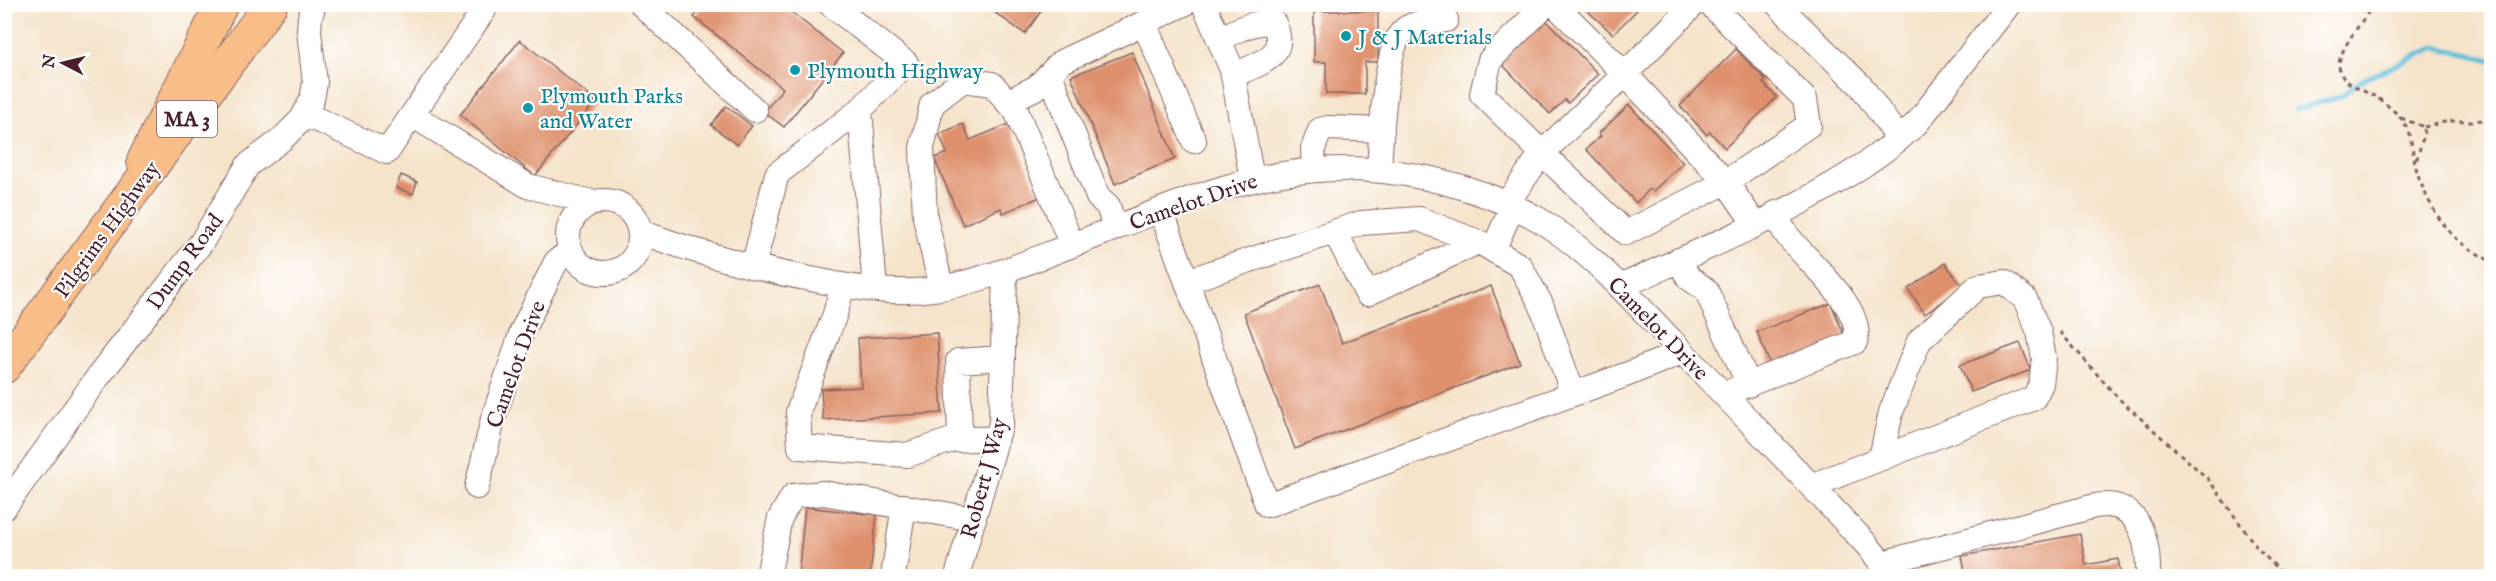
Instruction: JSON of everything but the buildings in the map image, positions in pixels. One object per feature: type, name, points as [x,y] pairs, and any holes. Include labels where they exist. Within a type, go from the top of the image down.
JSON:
[{"type":"highway","name":"Pilgrims Highway","points":[[4,367],[271,4]]},
{"type":"main road","points":[[103,233],[153,142],[222,4]]},
{"type":"street","name":"Dump Road","points":[[4,508],[98,377],[201,243],[248,165],[281,140],[305,114],[312,99],[315,83],[309,32],[314,4]]},
{"type":"street","points":[[641,4],[755,110]]},
{"type":"street","points":[[753,267],[777,174],[860,110],[906,63],[830,4]]},
{"type":"street","points":[[1007,102],[1036,87],[1061,62],[1184,4]]},
{"type":"street","points":[[1204,4],[1233,76],[1252,179]]},
{"type":"street","points":[[1546,4],[1490,60],[1482,94],[1626,233],[1726,182],[1809,125],[1805,99],[1710,4]]},
{"type":"street","points":[[1554,4],[1726,182],[1755,224]]},
{"type":"street","points":[[1335,232],[1367,294],[1486,246],[1542,153],[1625,75],[1694,4]]},
{"type":"street","points":[[1777,4],[1861,86],[1899,139]]},
{"type":"street","points":[[1620,287],[1755,224],[1868,164],[1917,123],[2009,4]]},
{"type":"street","points":[[305,114],[387,152],[484,10]]},
{"type":"street","points":[[1379,170],[1394,45],[1402,31],[1411,26],[1446,20]]},
{"type":"street","points":[[1219,39],[1253,24],[1266,22],[1274,23],[1279,35],[1279,45],[1275,52],[1233,76]]},
{"type":"street","points":[[1144,23],[1194,141]]},
{"type":"street","points":[[1050,74],[1098,196],[1108,207],[1115,228]]},
{"type":"street","points":[[940,287],[925,217],[922,148],[932,104],[963,80],[992,84],[1016,111],[1072,244]]},
{"type":"street","points":[[860,110],[875,289]]},
{"type":"street","points":[[412,115],[528,186],[595,202],[607,201],[624,207],[636,220],[640,232],[640,244],[636,255],[628,264],[619,271],[608,274],[585,268],[576,261],[570,250],[568,239],[575,216],[595,202]]},
{"type":"street","points":[[1314,169],[1313,149],[1320,130],[1328,128],[1382,130]]},
{"type":"street","name":"Camelot Drive","points":[[640,232],[696,253],[753,267],[843,285],[900,291],[940,287],[1005,271],[1218,188],[1252,179],[1314,169],[1379,170],[1447,183],[1510,204],[1555,230],[1582,251],[1724,394],[1867,545],[1887,570]]},
{"type":"street","points":[[1161,210],[1267,505],[1682,352]]},
{"type":"street","points":[[1724,394],[1855,342],[1857,326],[1850,308],[1785,233],[1776,213]]},
{"type":"street","points":[[1186,281],[1361,223],[1419,219],[1486,246],[1520,266],[1541,304],[1573,394]]},
{"type":"street","points":[[1702,249],[1709,266],[1706,290]]},
{"type":"street","name":"Camelot Drive","points":[[477,487],[493,419],[522,331],[556,262],[570,250]]},
{"type":"street","points":[[1678,260],[1689,278],[1706,290],[1749,385]]},
{"type":"street","name":"Robert J Way","points":[[957,576],[1002,423],[1005,271]]},
{"type":"street","points":[[1811,486],[2034,398],[2041,384],[2044,358],[2038,332],[2025,299],[2004,282],[1978,286],[1919,341],[1891,412],[1881,458]]},
{"type":"street","points":[[843,285],[835,314],[798,412],[800,447],[907,455],[952,440],[997,438]]},
{"type":"street","points":[[960,440],[958,361],[1003,357]]},
{"type":"street","points":[[768,576],[780,518],[793,496],[823,493],[974,519]]},
{"type":"street","points":[[1887,570],[2091,507],[2113,504],[2124,508],[2140,527],[2147,547],[2148,576]]},
{"type":"street","points":[[893,576],[904,506]]},
{"type":"path","points":[[2374,4],[2344,51],[2339,64],[2343,77],[2354,86],[2376,97],[2401,118],[2424,127],[2449,121],[2477,121],[2492,117]]},
{"type":"path","points":[[2401,118],[2410,135],[2415,163],[2425,192],[2442,222],[2457,239],[2492,262]]},
{"type":"path","points":[[2415,163],[2424,127]]},
{"type":"path","points":[[2053,324],[2118,398],[2208,479],[2258,549],[2285,576]]},
{"type":"waterway","points":[[2295,110],[2342,96],[2360,81],[2436,47],[2492,60]]},
{"type":"place","name":"J & J Materials","points":[[1346,36]]},
{"type":"place","name":"Plymouth Highway","points":[[795,70]]},
{"type":"place","name":"Plymouth Parks and Water","points":[[528,108]]}]
